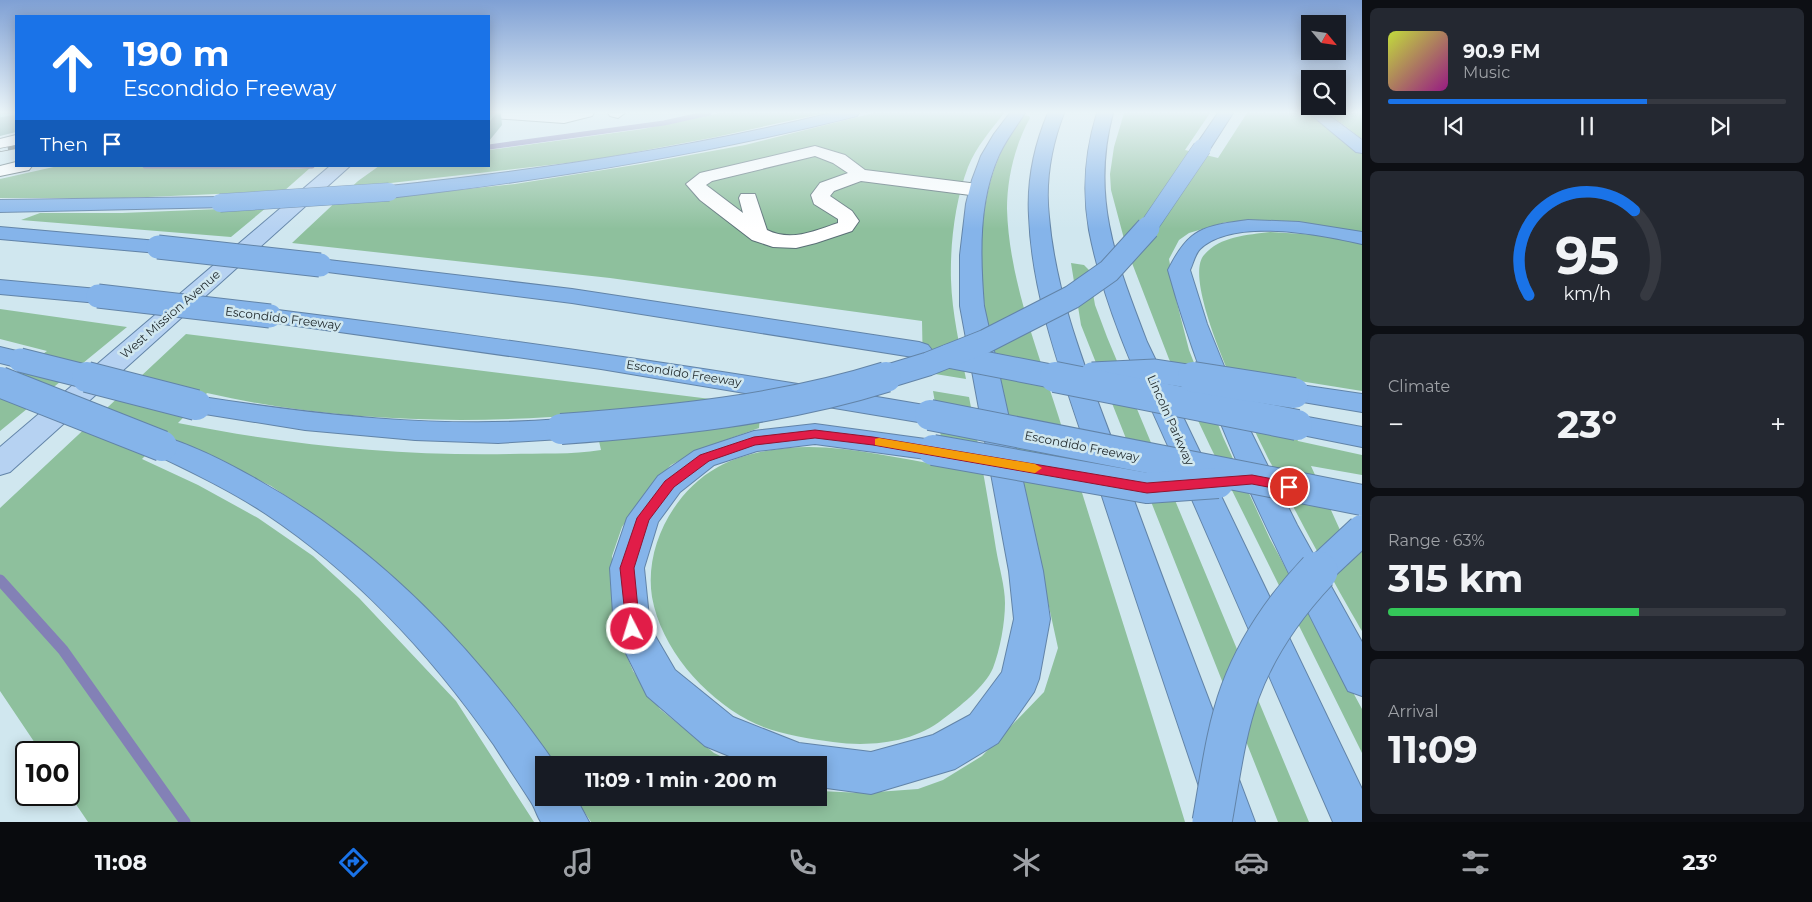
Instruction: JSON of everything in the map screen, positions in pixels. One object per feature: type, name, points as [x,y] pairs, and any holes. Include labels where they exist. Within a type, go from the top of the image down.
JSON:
[{"type":"highway","points":[[2,206],[220,203],[305,199],[515,178],[674,151]]},
{"type":"highway","points":[[827,767],[871,773],[940,754],[984,729],[1020,679],[1032,619],[1026,571],[1003,468],[972,306],[969,263],[972,220],[978,190],[993,151]]},
{"type":"highway","points":[[1044,151],[1039,196],[1040,230],[1046,275],[1062,332],[1117,496],[1233,822]]},
{"type":"highway","name":"Lincoln Parkway","points":[[1095,151],[1093,182],[1101,240],[1113,283],[1135,342],[1355,822]]},
{"type":"highway","points":[[10,358],[196,406],[316,422],[421,431],[490,433],[561,429],[635,424],[750,410],[875,382],[957,354],[1018,327],[1084,290],[1117,264],[1144,233],[1200,151]]},
{"type":"highway","points":[[1362,238],[1333,231],[1286,226],[1243,226],[1213,233],[1192,245],[1179,270],[1206,356],[1235,430],[1308,580],[1362,678]]},
{"type":"highway","points":[[0,233],[158,247],[320,265],[533,290],[718,317],[919,350],[1362,436]]},
{"type":"highway","name":"Escondido Freeway","points":[[0,287],[98,296],[270,316],[538,351],[718,378],[930,415],[1252,480],[1362,500]]},
{"type":"highway","points":[[1053,377],[1156,371],[1362,403]]},
{"type":"highway","points":[[0,382],[194,459],[252,489],[320,534],[399,603],[461,670],[535,773]]},
{"type":"highway","points":[[778,756],[719,732],[661,683],[632,629],[627,568],[643,518],[669,484],[704,458],[754,441],[815,434],[932,450],[1147,488],[1252,480]]},
{"type":"highway","points":[[1212,822],[1240,693],[1263,643],[1285,609],[1334,553],[1362,530]]},
{"type":"highway","points":[[557,806],[567,822]]},
{"type":"main road","name":"West Mission Avenue","points":[[0,464],[340,167]]},
{"type":"street","points":[[812,151],[706,176],[695,184],[759,236],[776,242],[798,243],[845,227],[849,221],[847,218],[822,200],[820,195],[827,187],[859,175],[978,190]]},
{"type":"street","points":[[816,151],[830,154],[856,170],[859,175]]},
{"type":"street","points":[[0,171],[18,167]]},
{"type":"street","points":[[748,198],[759,236]]},
{"type":"green space","points":[[490,151],[639,151],[593,160],[382,184],[383,198],[515,184],[710,151],[976,151],[963,180],[954,223],[951,252],[953,305],[966,379],[923,372],[922,321],[610,278],[292,243],[358,181],[378,167],[490,167]]},
{"type":"green space","points":[[1002,151],[1016,151],[1008,186],[1007,209],[1009,236],[1019,289],[1185,822],[591,822],[580,806],[827,806],[827,791],[863,793],[918,789],[943,780],[982,756],[1044,692],[1058,648],[986,318],[983,292],[982,238],[989,186]]},
{"type":"green space","points":[[1113,151],[1191,151],[1218,158],[1222,151],[1360,151],[1362,153],[1362,232],[1283,222],[1226,222],[1189,233],[1179,240],[1169,259],[1176,299],[1189,350],[1223,437],[1270,539],[1362,709],[1362,753],[1169,359],[1127,250],[1111,190],[1110,174]]},
{"type":"green space","points":[[54,167],[310,168],[284,191],[125,198],[0,198],[0,179]]},
{"type":"green space","points":[[267,207],[231,237],[21,220],[40,213],[122,213]]},
{"type":"green space","points":[[1270,232],[1319,235],[1362,244],[1362,391],[1263,375],[1298,441],[1362,455],[1362,475],[1311,466],[1340,530],[1362,549],[1362,631],[1290,501],[1259,440],[1231,379],[1210,324],[1200,281],[1204,255],[1218,244],[1226,240]]},
{"type":"green space","points":[[1071,263],[1084,265],[1089,270],[1095,305],[1107,337],[1309,822],[1278,822],[1081,325]]},
{"type":"green space","points":[[0,309],[127,327],[0,431],[0,385],[47,351],[0,339]]},
{"type":"green space","points":[[186,334],[743,403],[760,416],[759,428],[703,448],[671,465],[649,488],[622,527],[612,556],[612,586],[616,629],[633,671],[660,709],[720,756],[546,756],[470,655],[399,582],[328,524],[271,486],[165,435],[142,459],[198,485],[258,518],[313,556],[359,598],[456,701],[534,822],[88,822],[77,806],[80,806],[80,741],[34,741],[0,691],[0,508]],"holes":[[[207,393],[302,410],[351,415],[448,420],[593,414],[601,450],[590,452],[510,454],[385,451],[302,443],[178,423]]]},
{"type":"green space","points":[[933,391],[969,397],[1005,597],[1002,636],[996,661],[989,675],[971,696],[931,727],[905,738],[891,741],[861,744],[800,737],[757,725],[731,710],[715,698],[686,669],[664,634],[657,616],[652,597],[653,559],[658,540],[676,505],[702,477],[718,467],[761,452],[787,448],[846,449],[946,466]]},
{"type":"waterway","points":[[0,580],[63,650],[185,822]]},
{"type":"slow traffic","points":[[879,442],[1035,468]]},
{"type":"route","points":[[632,629],[627,568],[643,518],[669,484],[704,458],[754,441],[815,434],[932,450],[1147,488],[1252,480],[1289,487]]}]
